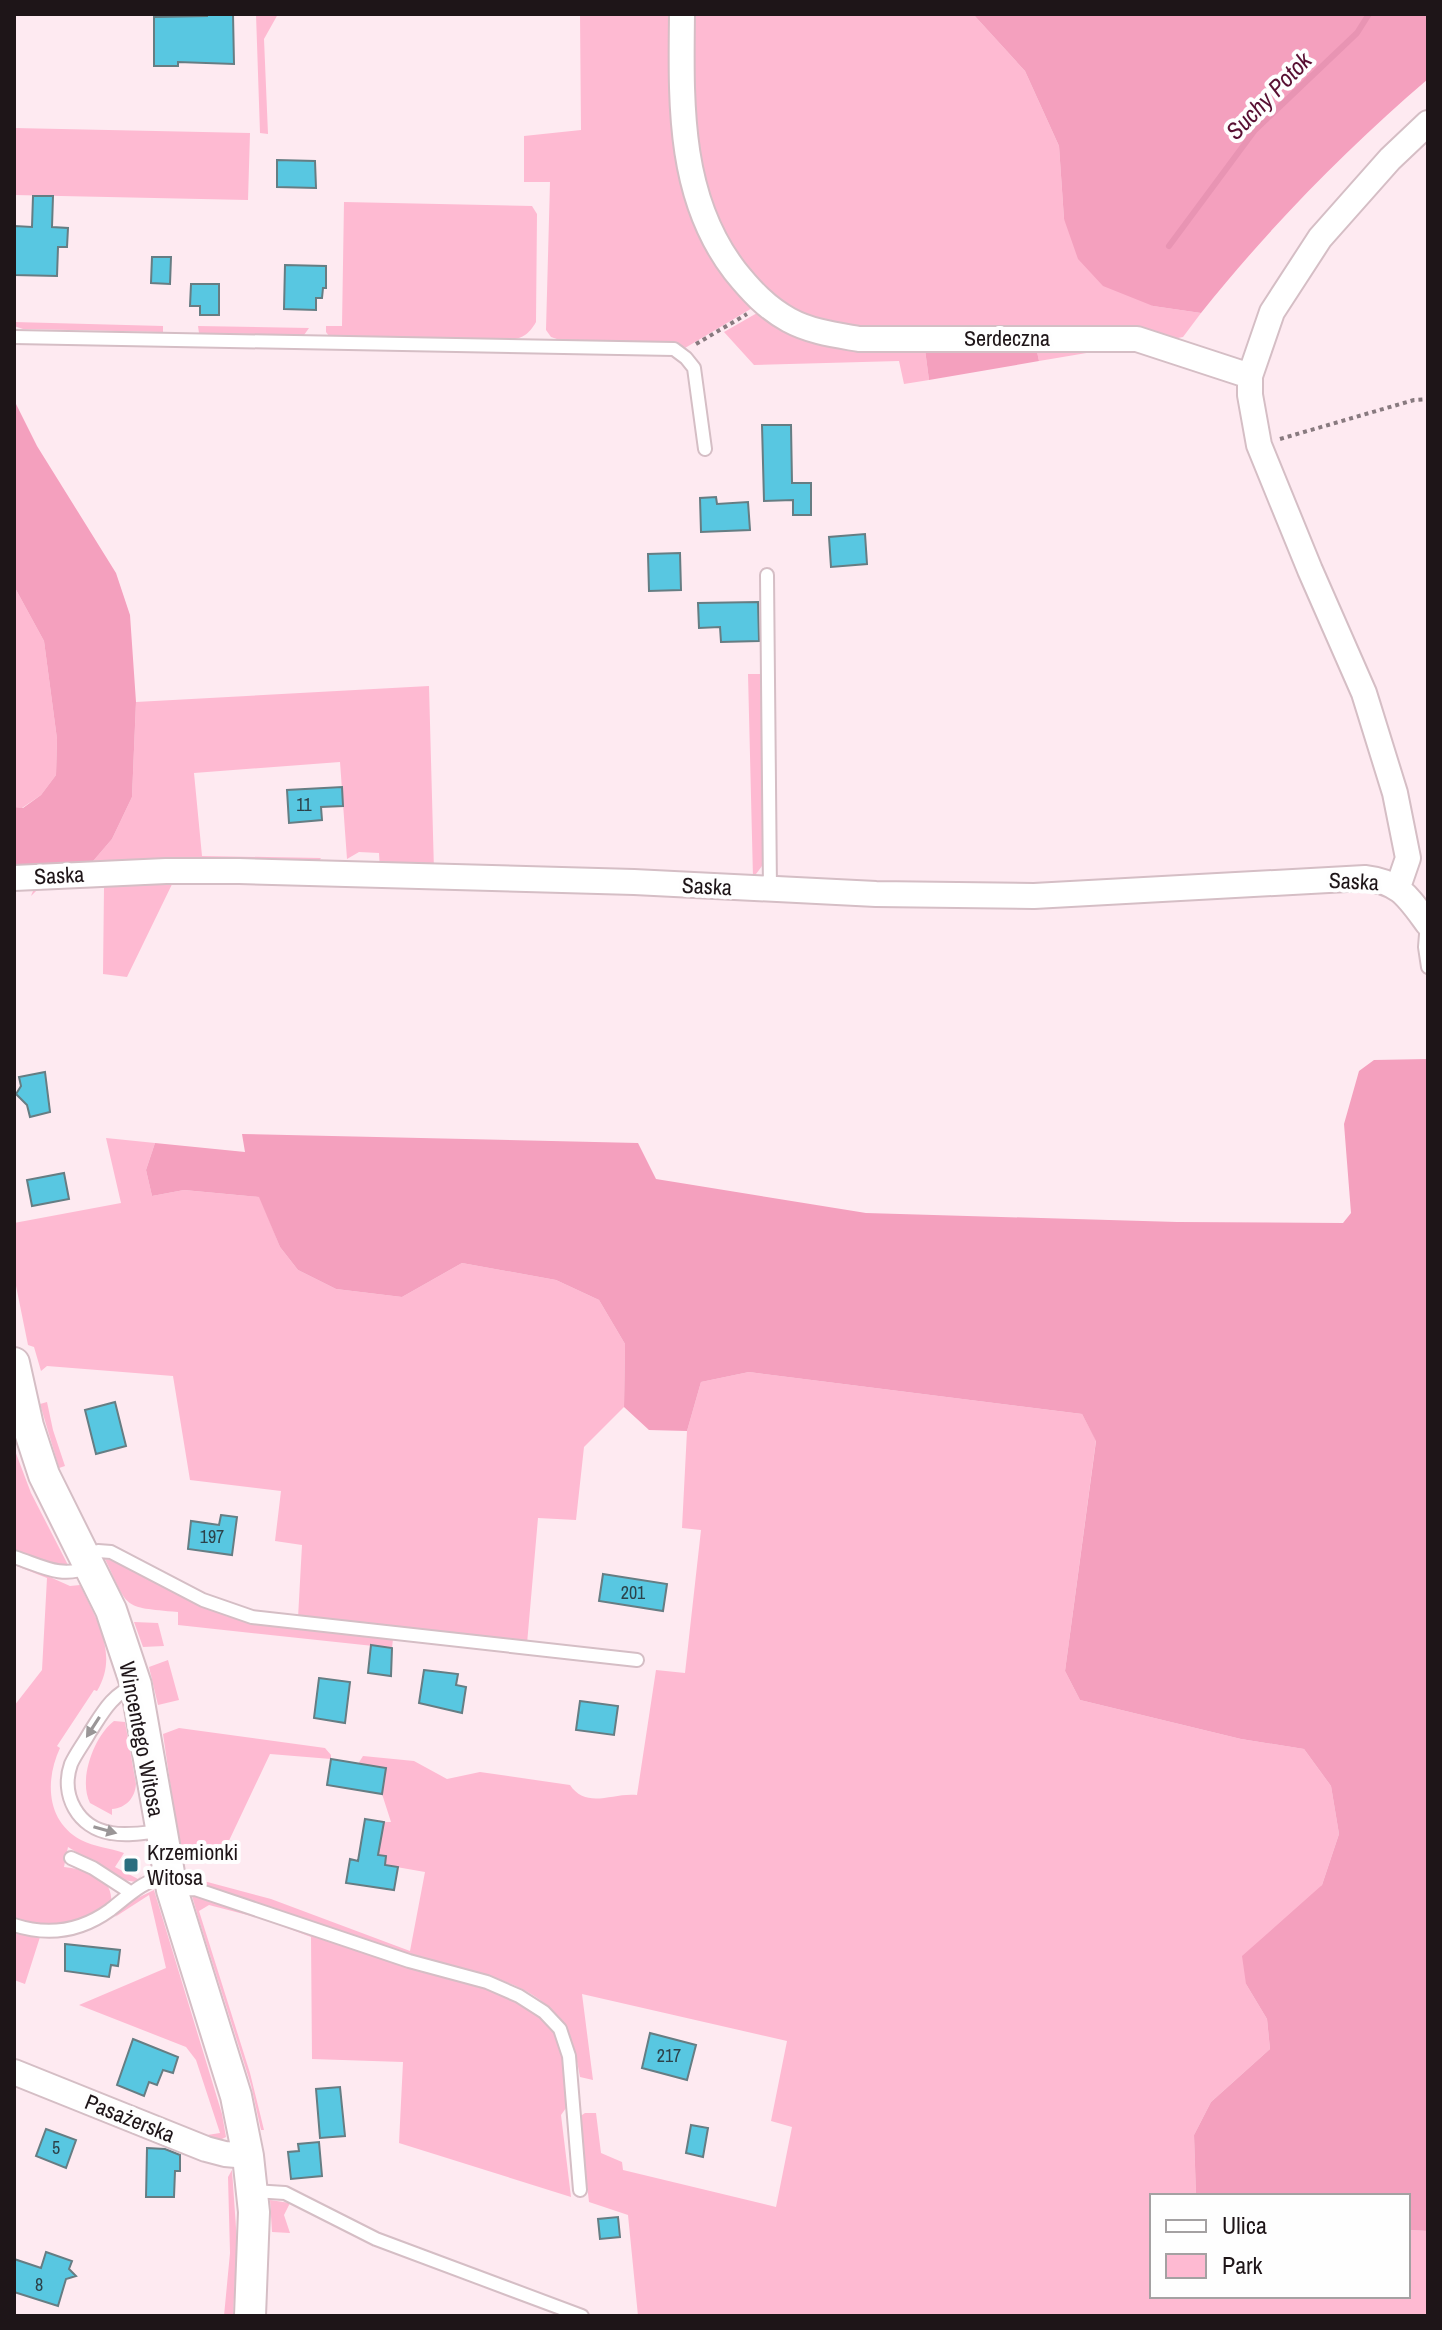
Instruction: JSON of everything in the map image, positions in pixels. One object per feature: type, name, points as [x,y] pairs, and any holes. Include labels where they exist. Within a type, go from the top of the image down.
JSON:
[{"type":"street","name":"Serdeczna","points":[[682,14],[681,99],[687,155],[697,199],[710,232],[729,263],[765,304],[791,321],[838,336],[859,339],[1137,339],[1250,376]]},
{"type":"street","points":[[1250,376],[1272,312],[1320,238],[1390,159],[1428,123]]},
{"type":"street","name":"Saska","points":[[1250,376],[1250,395],[1259,445],[1364,693],[1395,793],[1408,858],[1398,887]]},
{"type":"street","name":"Saska","points":[[14,878],[239,871],[1034,896],[1350,878],[1384,880],[1398,887],[1427,923]]},
{"type":"street","name":"Wincentego Witosa","points":[[14,1363],[28,1426],[44,1475],[111,1610],[136,1685],[170,1883],[236,2096],[248,2156],[253,2191],[250,2316]]},
{"type":"street","name":"Pasażerska","points":[[14,2072],[206,2149],[248,2156]]},
{"type":"lane","points":[[14,337],[663,348],[680,353],[694,368],[705,449]]},
{"type":"lane","points":[[767,575],[770,889]]},
{"type":"lane","points":[[1427,923],[1425,947],[1428,967]]},
{"type":"lane","points":[[14,1557],[60,1573],[76,1573],[98,1551],[111,1552],[203,1600],[252,1617],[637,1660]]},
{"type":"lane","points":[[136,1685],[111,1699],[75,1756],[68,1776],[68,1790],[77,1815],[96,1829],[124,1835],[160,1831]]},
{"type":"lane","points":[[71,1858],[130,1892]]},
{"type":"lane","points":[[14,1925],[46,1931],[85,1925],[155,1878],[409,1961],[487,1982],[519,1996],[544,2012],[560,2029],[569,2056],[580,2190]]},
{"type":"lane","points":[[253,2191],[285,2193],[376,2239],[582,2316]]},
{"type":"path","points":[[680,353],[765,304]]},
{"type":"path","points":[[1259,445],[1414,400],[1428,399]]},
{"type":"green space","points":[[256,14],[278,14],[264,39],[268,134],[260,133]]},
{"type":"green space","points":[[580,14],[677,14],[681,156],[759,304],[685,348],[669,342],[560,340],[551,337],[546,330],[550,182],[524,182],[524,136],[581,130]]},
{"type":"green space","points":[[688,14],[973,14],[1025,71],[1059,146],[1064,219],[1153,306],[1201,313],[1183,337],[1173,339],[859,333],[794,317],[732,261],[694,156]]},
{"type":"green space","points":[[14,128],[250,133],[248,200],[14,195]]},
{"type":"green space","points":[[344,202],[532,206],[537,214],[536,322],[533,327],[524,336],[506,340],[329,336],[326,326],[342,326]]},
{"type":"green space","points":[[764,309],[924,342],[929,380],[904,384],[899,361],[754,365],[724,332]]},
{"type":"green space","points":[[14,322],[163,326],[163,332],[23,329],[14,326]]},
{"type":"green space","points":[[198,326],[309,328],[304,335],[199,333]]},
{"type":"green space","points":[[1035,342],[1134,345],[1039,361]]},
{"type":"green space","points":[[14,586],[44,641],[57,739],[56,775],[41,795],[22,808],[14,807]]},
{"type":"green space","points":[[748,674],[762,674],[762,866],[753,878]]},
{"type":"green space","points":[[429,686],[434,871],[380,870],[379,853],[359,852],[347,859],[340,762],[194,773],[202,856],[321,858],[316,865],[88,867],[112,839],[132,797],[136,702]]},
{"type":"green space","points":[[176,876],[127,977],[103,974],[104,888],[38,889],[31,896],[35,886]]},
{"type":"green space","points":[[106,1138],[155,1143],[146,1170],[152,1196],[184,1190],[260,1197],[280,1247],[298,1270],[336,1289],[402,1297],[462,1263],[556,1280],[599,1300],[625,1344],[624,1407],[584,1447],[576,1520],[538,1518],[527,1644],[298,1618],[302,1545],[275,1541],[281,1491],[190,1480],[173,1376],[47,1366],[41,1371],[34,1347],[28,1345],[14,1276],[14,1223],[121,1203]]},
{"type":"green space","points":[[749,1372],[1082,1414],[1096,1440],[1065,1671],[1080,1700],[1241,1739],[1304,1749],[1331,1786],[1339,1834],[1322,1885],[1246,1984],[1267,2019],[1270,2049],[1211,2102],[1194,2135],[1196,2194],[1150,2194],[1150,2298],[1410,2298],[1410,2230],[1428,2231],[1428,2316],[638,2316],[628,2215],[589,2202],[579,2117],[585,2113],[596,2113],[601,2153],[622,2162],[623,2170],[776,2207],[792,2127],[771,2121],[787,2041],[582,1994],[593,2080],[580,2077],[566,2028],[556,2014],[525,1990],[213,1891],[185,1876],[271,1899],[410,1951],[425,1872],[385,1865],[386,1856],[378,1855],[384,1822],[391,1822],[382,1794],[386,1769],[358,1764],[363,1756],[414,1761],[447,1779],[480,1772],[570,1785],[584,1797],[637,1795],[656,1670],[685,1673],[701,1530],[682,1528],[687,1431],[701,1382]]},
{"type":"green space","points":[[47,1402],[65,1466],[59,1468],[40,1404]]},
{"type":"green space","points":[[14,1448],[31,1493],[68,1565],[57,1565],[14,1550]]},
{"type":"green space","points":[[105,1559],[119,1562],[226,1616],[527,1651],[526,1655],[393,1639],[392,1648],[178,1625],[178,1612],[146,1609],[129,1602]]},
{"type":"green space","points":[[14,1561],[70,1586],[80,1585],[99,1624],[106,1651],[103,1678],[97,1691],[94,1690],[57,1746],[60,1748],[51,1786],[55,1811],[69,1832],[81,1840],[124,1853],[115,1867],[138,1879],[145,1871],[136,1882],[123,1880],[68,1847],[64,1867],[88,1872],[103,1880],[111,1893],[111,1902],[65,1924],[14,1921],[14,1706],[42,1670],[47,1578],[14,1565]]},
{"type":"green space","points":[[134,1622],[158,1623],[164,1646],[143,1647]]},
{"type":"green space","points":[[168,1660],[179,1700],[158,1705],[149,1667]]},
{"type":"green space","points":[[114,1721],[125,1722],[136,1784],[132,1798],[122,1807],[112,1809],[112,1815],[90,1803],[86,1783],[94,1747]]},
{"type":"green space","points":[[179,1728],[325,1748],[331,1759],[270,1754],[218,1864],[180,1851],[163,1734]]},
{"type":"green space","points":[[154,1890],[222,2114],[226,2137],[218,2141],[195,2137],[220,2133],[196,2060],[186,2047],[79,2005],[166,1968],[149,1895],[115,1917],[125,1904]]},
{"type":"green space","points":[[198,1895],[464,1980],[515,2000],[539,2014],[555,2033],[562,2060],[566,2108],[561,2115],[571,2197],[399,2143],[403,2062],[312,2059],[311,1937],[266,1920],[209,1905],[199,1911],[250,2073],[264,2130],[261,2130],[251,2085],[192,1896]]},
{"type":"green space","points":[[14,1930],[40,1937],[25,1984],[14,1980]]},
{"type":"green space","points":[[232,2170],[237,2242],[233,2316],[224,2316],[230,2253],[228,2177]]},
{"type":"green space","points":[[270,2200],[290,2203],[284,2215],[290,2233],[272,2232]]},
{"type":"shaded area","points":[[973,14],[1428,14],[1428,79],[1309,191],[1201,313],[1153,306],[1103,286],[1078,259],[1064,219],[1059,146],[1025,71]]},
{"type":"shaded area","points":[[924,342],[1035,342],[1039,361],[929,380]]},
{"type":"shaded area","points":[[14,400],[37,446],[116,573],[130,615],[136,702],[132,797],[112,839],[88,867],[14,872],[14,807],[23,808],[41,795],[56,775],[57,739],[44,641],[14,586]]},
{"type":"shaded area","points":[[1428,1059],[1428,2231],[1410,2230],[1410,2194],[1196,2194],[1194,2135],[1211,2102],[1270,2049],[1267,2019],[1246,1984],[1242,1956],[1322,1885],[1339,1834],[1331,1786],[1304,1749],[1241,1739],[1080,1700],[1065,1671],[1096,1441],[1082,1414],[749,1372],[701,1382],[687,1431],[649,1430],[624,1407],[625,1344],[599,1300],[556,1280],[462,1263],[402,1297],[336,1289],[298,1270],[280,1247],[259,1197],[184,1190],[152,1196],[146,1170],[155,1143],[245,1152],[242,1134],[638,1143],[656,1179],[866,1213],[1177,1222],[1343,1223],[1351,1213],[1344,1124],[1359,1071],[1374,1060]]},
{"type":"building","points":[[233,14],[234,64],[178,62],[178,66],[154,66],[154,17]]},
{"type":"building","points":[[277,160],[315,161],[316,188],[277,187]]},
{"type":"building","points":[[33,196],[53,196],[52,227],[68,228],[67,247],[58,247],[57,276],[14,275],[15,226],[32,227]]},
{"type":"building","points":[[152,257],[171,257],[170,284],[151,283]]},
{"type":"building","points":[[285,265],[326,266],[326,288],[323,288],[322,298],[316,298],[316,310],[284,309]]},
{"type":"building","points":[[191,284],[219,284],[219,315],[200,315],[200,306],[190,306]]},
{"type":"building","points":[[762,425],[791,425],[792,483],[811,483],[811,515],[793,515],[793,500],[764,501]]},
{"type":"building","points":[[716,497],[717,504],[748,502],[750,530],[701,532],[700,498]]},
{"type":"building","points":[[865,534],[867,564],[831,567],[829,537]]},
{"type":"building","points":[[680,553],[681,590],[649,591],[648,554]]},
{"type":"building","points":[[758,602],[759,641],[721,642],[720,627],[699,628],[698,603]]},
{"type":"building","points":[[342,787],[343,806],[321,807],[322,820],[289,823],[287,790]]},
{"type":"building","points":[[45,1072],[50,1112],[30,1117],[27,1105],[16,1094],[21,1086],[19,1077]]},
{"type":"building","points":[[64,1173],[69,1199],[32,1206],[27,1180]]},
{"type":"building","points":[[115,1402],[126,1446],[96,1454],[85,1410]]},
{"type":"building","points":[[221,1515],[237,1517],[232,1555],[188,1549],[191,1521],[219,1525]]},
{"type":"building","points":[[603,1574],[667,1584],[663,1611],[599,1601]]},
{"type":"building","points":[[371,1645],[392,1648],[391,1676],[368,1673]]},
{"type":"building","points":[[424,1670],[458,1674],[456,1685],[466,1687],[462,1713],[419,1703]]},
{"type":"building","points":[[319,1678],[350,1682],[345,1723],[314,1718]]},
{"type":"building","points":[[580,1701],[618,1706],[614,1735],[576,1730]]},
{"type":"building","points":[[331,1759],[386,1768],[382,1794],[327,1785]]},
{"type":"building","points":[[365,1819],[384,1822],[378,1855],[386,1856],[385,1865],[398,1867],[394,1890],[346,1883],[350,1859],[358,1861]]},
{"type":"building","points":[[65,1944],[120,1950],[118,1966],[111,1965],[109,1977],[65,1971]]},
{"type":"building","points":[[650,2033],[696,2045],[687,2080],[642,2068]]},
{"type":"building","points":[[133,2039],[178,2057],[173,2073],[163,2070],[157,2085],[149,2082],[144,2096],[117,2085]]},
{"type":"building","points":[[340,2087],[345,2136],[320,2138],[316,2089]]},
{"type":"building","points":[[691,2125],[708,2128],[703,2157],[686,2153]]},
{"type":"building","points":[[46,2129],[76,2140],[66,2168],[36,2156]]},
{"type":"building","points":[[319,2142],[322,2176],[291,2179],[288,2152],[299,2151],[298,2144]]},
{"type":"building","points":[[147,2148],[165,2149],[180,2155],[180,2171],[175,2171],[174,2197],[146,2197]]},
{"type":"building","points":[[618,2217],[620,2237],[600,2239],[598,2219]]},
{"type":"building","points":[[46,2252],[72,2261],[69,2269],[76,2276],[66,2279],[58,2306],[14,2292],[14,2259],[41,2268]]},
{"type":"waterway","name":"Suchy Potok","points":[[1169,246],[1255,130],[1357,33],[1369,14]]},
{"type":"place","name":"Krzemionki Witosa","points":[[131,1865]]}]
